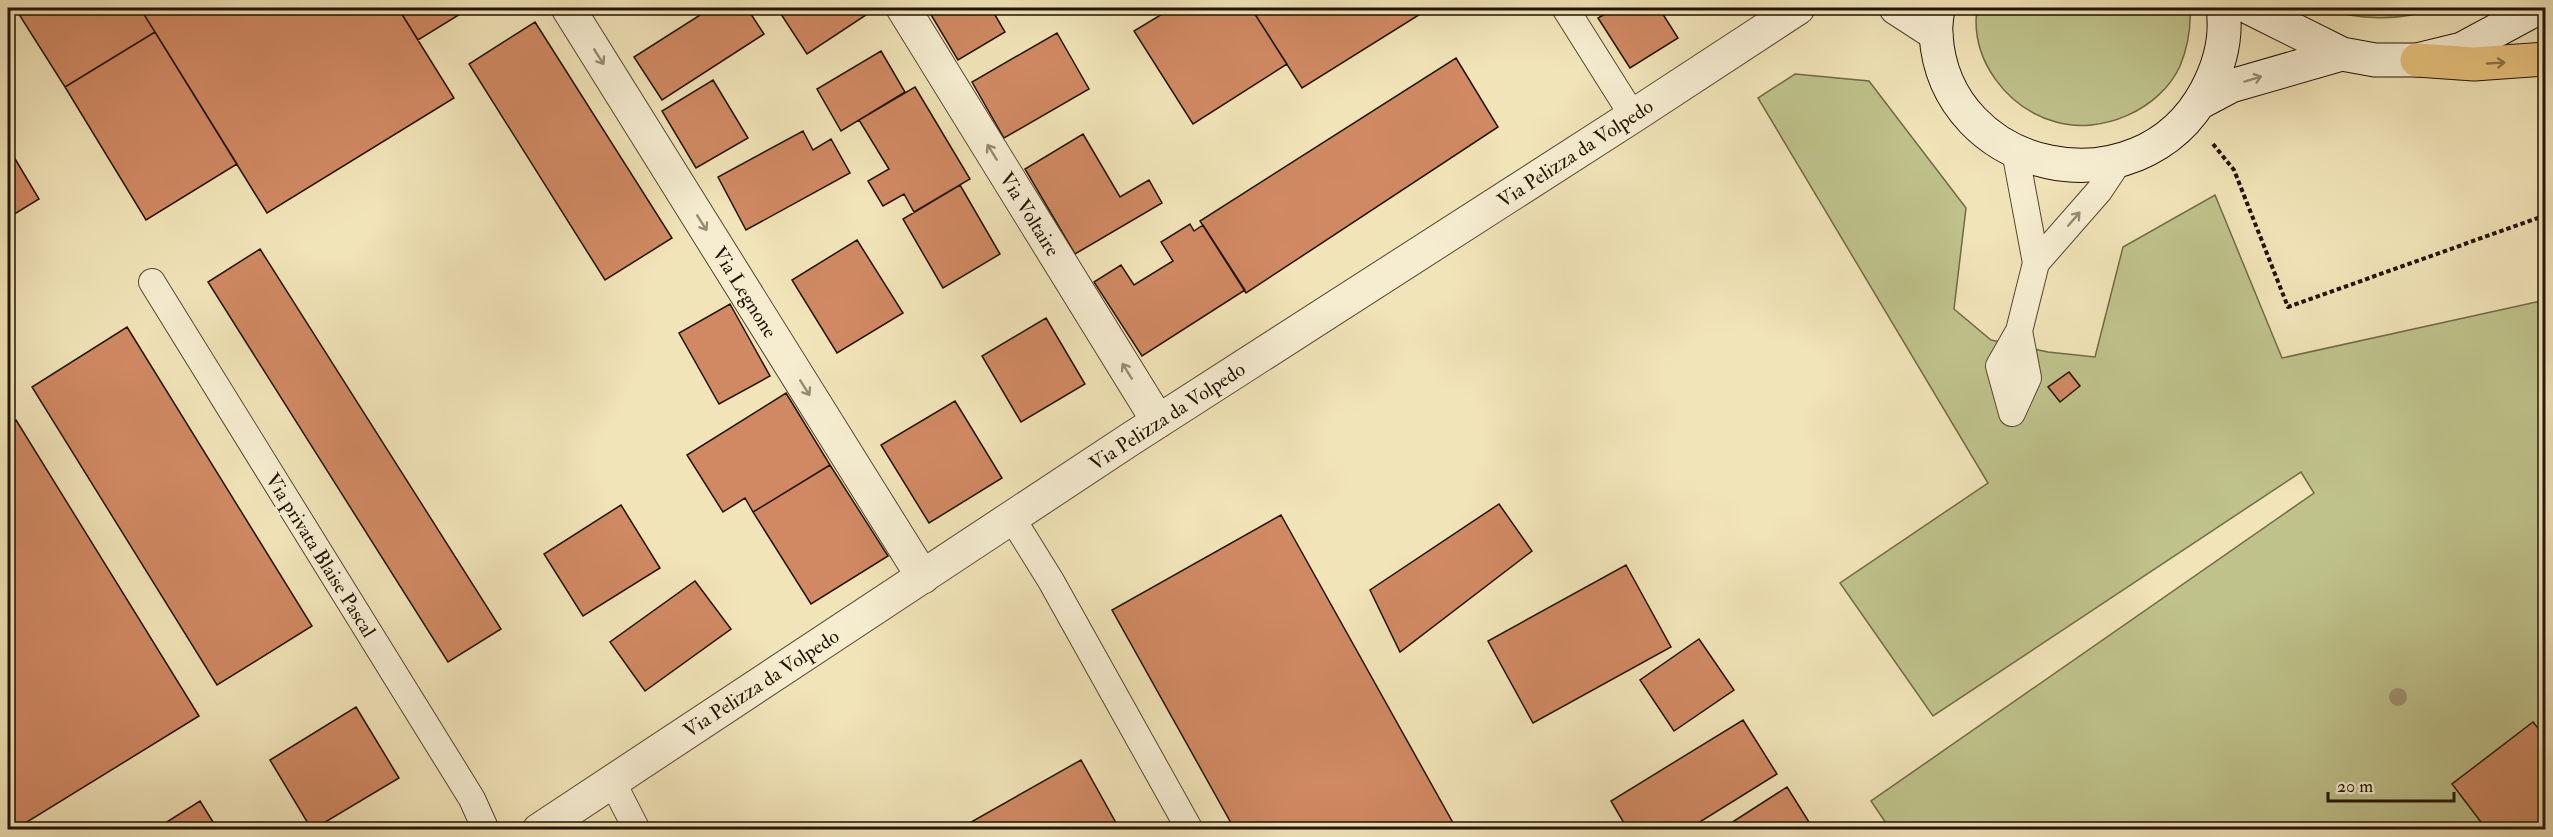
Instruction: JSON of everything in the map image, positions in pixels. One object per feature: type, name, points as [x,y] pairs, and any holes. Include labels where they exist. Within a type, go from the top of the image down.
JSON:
[{"type":"highway","points":[[2417,60],[2474,64],[2546,59]]},
{"type":"street","name":"Via Legnone","points":[[568,8],[923,577]]},
{"type":"street","name":"Via Voltaire","points":[[903,8],[1158,421]]},
{"type":"street","name":"Via Pelizza da Volpedo","points":[[539,830],[1158,421],[1798,8]]},
{"type":"street","points":[[1896,8],[1937,21],[1940,58],[1947,79],[1958,100],[1975,122],[1997,140],[2015,151],[2043,161],[2090,166],[2119,161],[2150,148],[2178,128],[2194,110],[2214,76],[2223,47],[2223,8]]},
{"type":"street","points":[[2250,8],[2342,54],[2375,60],[2417,60],[2462,49],[2538,8]]},
{"type":"street","points":[[2194,110],[2231,86],[2342,54]]},
{"type":"lane","points":[[1565,8],[1633,116]]},
{"type":"lane","points":[[2015,151],[2036,262],[2019,331]]},
{"type":"lane","points":[[2036,262],[2099,191],[2119,161]]},
{"type":"lane","name":"Via privata Blaise Pascal","points":[[152,282],[472,799],[486,830]]},
{"type":"lane","points":[[1012,518],[1052,581],[1190,830]]},
{"type":"lane","points":[[612,781],[638,830]]},
{"type":"path","points":[[2194,110],[2234,170],[2288,307],[2546,215]]},
{"type":"green space","points":[[1977,8],[2190,8],[2189,30],[2180,66],[2171,82],[2159,95],[2144,106],[2110,122],[2073,125],[2038,115],[2007,93],[1995,79],[1979,45],[1976,27]]},
{"type":"green space","points":[[2323,8],[2434,8],[2408,16],[2379,18],[2350,15]]},
{"type":"green space","points":[[1795,74],[1869,81],[1966,208],[1954,309],[1991,340],[2048,352],[2095,357],[2123,247],[2215,195],[2282,358],[2545,300],[2545,829],[1890,829],[1871,801],[2314,493],[2301,472],[1933,716],[1840,583],[1988,483],[1758,98]]},
{"type":"building","points":[[15,8],[140,8],[155,32],[65,87]]},
{"type":"building","points":[[140,8],[398,8],[454,98],[267,213]]},
{"type":"building","points":[[398,8],[470,8],[418,40]]},
{"type":"building","points":[[711,8],[747,8],[764,34],[662,100],[634,57]]},
{"type":"building","points":[[777,8],[870,8],[872,11],[807,54]]},
{"type":"building","points":[[927,8],[991,8],[1005,32],[958,60]]},
{"type":"building","points":[[1172,8],[1251,8],[1287,64],[1193,124],[1134,31]]},
{"type":"building","points":[[1251,8],[1430,8],[1302,88]]},
{"type":"building","points":[[1615,8],[1659,8],[1678,38],[1630,68],[1598,18]]},
{"type":"building","points":[[535,22],[672,238],[605,280],[469,64]]},
{"type":"building","points":[[155,32],[237,164],[146,220],[65,87]]},
{"type":"building","points":[[1057,33],[1089,89],[1004,138],[972,82]]},
{"type":"building","points":[[881,51],[905,92],[841,131],[817,89]]},
{"type":"building","points":[[1456,58],[1498,127],[1246,293],[1200,221]]},
{"type":"building","points":[[713,80],[748,138],[696,168],[662,111]]},
{"type":"building","points":[[915,87],[970,179],[914,212],[904,194],[883,206],[868,181],[889,169],[859,120]]},
{"type":"building","points":[[803,131],[813,150],[831,139],[850,173],[746,230],[718,177]]},
{"type":"building","points":[[1083,134],[1120,197],[1149,180],[1162,203],[1075,254],[1025,169]]},
{"type":"building","points":[[8,147],[39,199],[8,218]]},
{"type":"building","points":[[960,185],[1000,254],[943,288],[903,219]]},
{"type":"building","points":[[1190,224],[1194,231],[1203,225],[1245,290],[1142,356],[1094,282],[1121,265],[1134,285],[1173,261],[1161,242]]},
{"type":"building","points":[[857,240],[903,313],[837,353],[792,280]]},
{"type":"building","points":[[260,249],[501,629],[448,662],[208,282]]},
{"type":"building","points":[[730,304],[770,376],[719,404],[679,333]]},
{"type":"building","points":[[1046,318],[1085,384],[1021,422],[982,356]]},
{"type":"building","points":[[127,327],[312,626],[217,685],[32,387]]},
{"type":"building","points":[[2069,372],[2080,386],[2060,402],[2048,387]]},
{"type":"building","points":[[786,393],[830,465],[753,512],[745,498],[723,512],[687,455]]},
{"type":"building","points":[[955,401],[1002,478],[929,523],[881,445]]},
{"type":"building","points":[[16,420],[199,716],[14,830],[8,830],[8,425]]},
{"type":"building","points":[[830,465],[888,556],[811,604],[753,512]]},
{"type":"building","points":[[1499,504],[1532,551],[1400,652],[1370,590]]},
{"type":"building","points":[[621,505],[660,568],[583,616],[544,554]]},
{"type":"building","points":[[1281,515],[1457,830],[1235,830],[1112,610]]},
{"type":"building","points":[[1626,565],[1671,647],[1533,723],[1488,641]]},
{"type":"building","points":[[695,581],[731,629],[645,691],[610,642]]},
{"type":"building","points":[[1699,639],[1734,690],[1674,731],[1640,680]]},
{"type":"building","points":[[356,707],[399,778],[312,830],[270,760]]},
{"type":"building","points":[[1743,720],[1777,774],[1687,830],[1628,830],[1611,801]]},
{"type":"building","points":[[2533,722],[2546,738],[2546,830],[2487,830],[2452,784]]},
{"type":"building","points":[[1081,760],[1120,830],[957,830]]},
{"type":"building","points":[[1787,787],[1814,830],[1720,830]]},
{"type":"building","points":[[200,801],[218,830],[154,830]]}]
